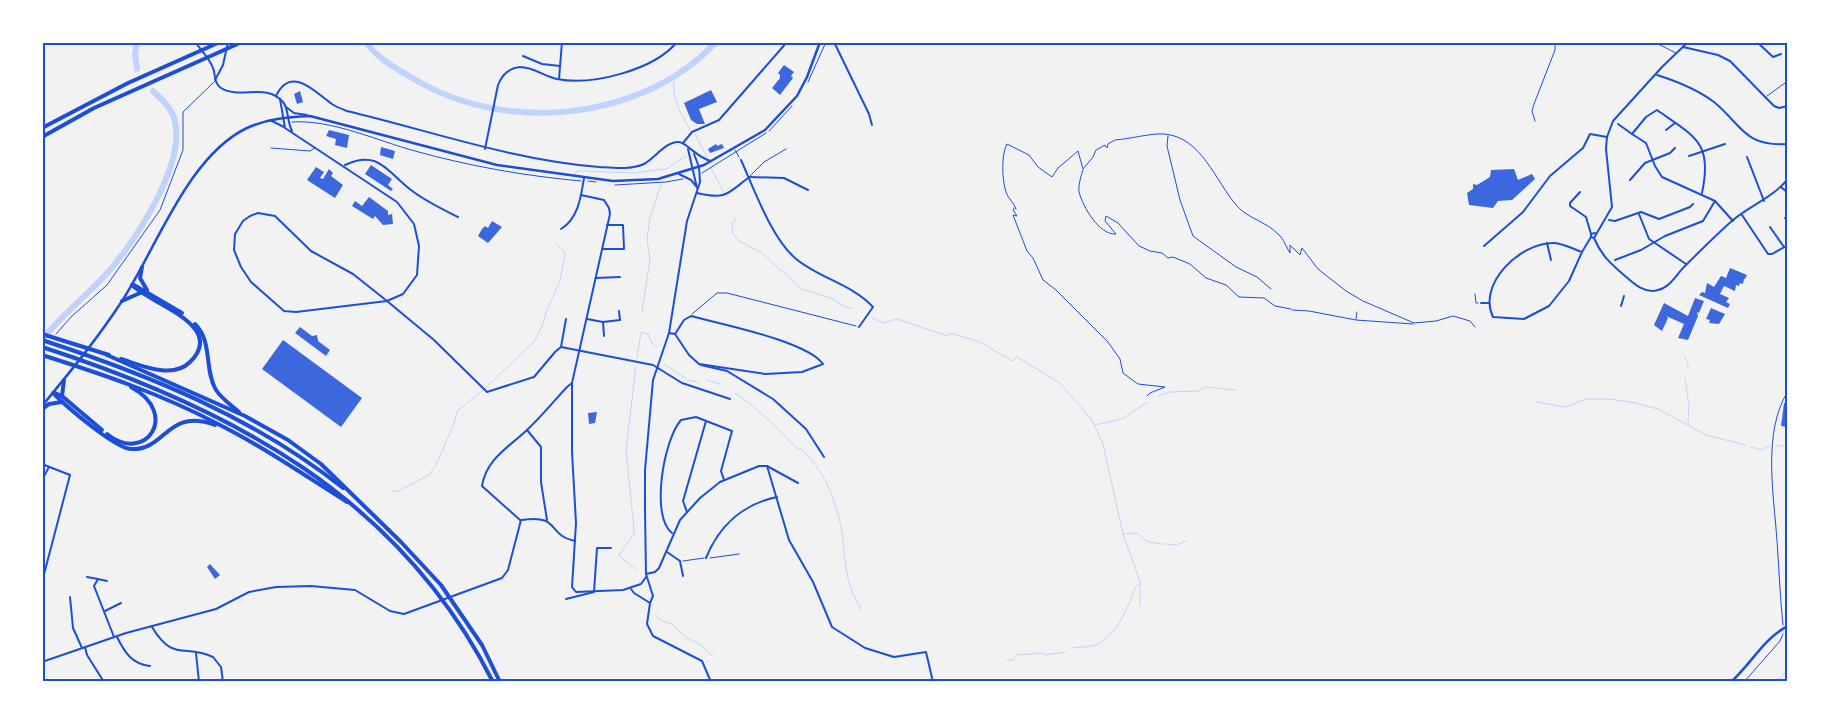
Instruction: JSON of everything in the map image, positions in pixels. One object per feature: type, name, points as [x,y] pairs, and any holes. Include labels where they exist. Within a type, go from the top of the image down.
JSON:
[{"type":"highway","points":[[42,128],[93,101],[220,42]]},
{"type":"highway","points":[[42,137],[94,108],[242,42]]},
{"type":"highway","points":[[142,267],[142,284],[149,292]]},
{"type":"highway","points":[[132,284],[149,292],[188,317],[198,327],[207,348],[216,389],[222,397],[245,416]]},
{"type":"highway","points":[[42,334],[159,370],[170,370],[186,365],[196,355],[199,336],[194,326],[185,318],[141,293],[132,284]]},
{"type":"highway","points":[[122,301],[135,293],[141,293]]},
{"type":"highway","points":[[42,340],[96,358],[190,396],[258,430],[322,472],[358,501]]},
{"type":"highway","points":[[42,347],[164,391],[252,435],[318,477],[361,512],[402,552],[452,612],[477,650],[493,682]]},
{"type":"highway","points":[[42,354],[86,368],[160,396],[233,432],[265,450],[361,512]]},
{"type":"highway","points":[[107,355],[245,416],[288,440],[321,464],[401,542],[441,586],[482,644],[500,682]]},
{"type":"highway","points":[[62,396],[64,380]]},
{"type":"highway","points":[[53,393],[62,396],[117,441],[136,444],[144,440],[152,432],[156,422],[156,412],[143,394],[118,380]]},
{"type":"highway","points":[[53,393],[114,443],[129,449],[140,448],[150,444],[180,422],[187,420],[204,421],[233,432]]},
{"type":"highway","points":[[42,408],[49,404],[62,402]]},
{"type":"main road","points":[[42,408],[122,301],[192,179],[209,157],[247,128],[285,117],[310,116],[330,119],[489,163],[584,180],[631,182],[679,174],[694,169],[735,151],[764,130],[789,106],[807,77],[820,42]]},
{"type":"main road","points":[[1731,682],[1746,668],[1768,639],[1788,626]]},
{"type":"street","points":[[195,42],[213,67],[215,80],[226,90],[261,92],[276,96],[294,113],[310,116]]},
{"type":"street","points":[[215,80],[223,65],[228,42]]},
{"type":"street","points":[[559,79],[562,42]]},
{"type":"street","points":[[485,148],[501,79],[512,70],[528,68],[559,79],[595,78],[631,70],[660,58],[677,42]]},
{"type":"street","points":[[276,96],[283,86],[290,82],[303,83],[334,106],[347,111],[485,148],[539,160],[622,168],[646,163],[670,145],[683,143],[692,132],[719,120],[787,42]]},
{"type":"street","points":[[834,42],[872,124]]},
{"type":"street","points":[[1582,252],[1556,243],[1527,250],[1499,275],[1490,291],[1489,303],[1493,316],[1524,318],[1533,316],[1552,304],[1557,294],[1569,281],[1582,252],[1612,207],[1606,157],[1607,137],[1619,113],[1688,42]]},
{"type":"street","points":[[1757,42],[1773,57],[1781,54]]},
{"type":"street","points":[[1683,47],[1718,55],[1730,61],[1776,107],[1788,106]]},
{"type":"street","points":[[523,56],[542,64],[560,66]]},
{"type":"street","points":[[1657,74],[1705,96],[1752,140],[1765,143],[1788,144]]},
{"type":"street","points":[[280,100],[285,117],[293,132]]},
{"type":"street","points":[[285,128],[286,107]]},
{"type":"street","points":[[1632,134],[1646,116],[1657,110],[1694,137],[1703,151],[1706,172],[1702,193]]},
{"type":"street","points":[[270,120],[293,132],[397,202],[406,212],[417,234],[419,246],[417,275],[403,294],[386,301],[296,312],[284,310],[245,275],[234,250],[235,234],[238,227],[250,216],[258,213],[275,216],[311,251],[354,274],[386,301],[434,340],[487,392],[534,377],[555,352],[561,348],[656,367],[682,383],[730,399]]},
{"type":"street","points":[[1666,130],[1675,123]]},
{"type":"street","points":[[1618,124],[1646,143],[1662,177],[1702,193],[1715,201],[1733,221]]},
{"type":"street","points":[[1484,246],[1523,212],[1550,176],[1583,148],[1590,134],[1607,137]]},
{"type":"street","points":[[683,143],[694,154],[712,161]]},
{"type":"street","points":[[1689,156],[1725,144]]},
{"type":"street","points":[[688,148],[694,169],[697,193]]},
{"type":"street","points":[[1630,180],[1641,166],[1670,153],[1675,148]]},
{"type":"street","points":[[694,154],[700,174],[697,193],[687,221],[669,333],[653,380],[645,470],[646,574],[653,596],[647,620],[650,633],[702,661],[711,682]]},
{"type":"street","points":[[1747,157],[1764,201]]},
{"type":"street","points":[[344,166],[360,160],[376,162],[391,171],[411,191],[458,217]]},
{"type":"street","points":[[741,160],[775,232],[795,258],[857,294],[873,307],[859,326]]},
{"type":"street","points":[[679,174],[689,178],[697,188]]},
{"type":"street","points":[[697,193],[724,196],[733,192],[749,177],[784,178],[808,190]]},
{"type":"street","points":[[1580,192],[1570,203],[1570,206],[1586,217],[1593,234],[1592,238],[1605,258],[1642,289],[1653,291],[1666,287],[1686,264],[1733,221],[1741,214],[1764,201],[1788,179]]},
{"type":"street","points":[[561,229],[572,220],[584,180]]},
{"type":"street","points":[[1781,186],[1788,194]]},
{"type":"street","points":[[581,195],[600,198],[607,203],[610,214],[572,384],[572,452],[576,541],[572,587],[576,592],[631,589],[643,583],[646,574]]},
{"type":"street","points":[[1614,260],[1703,221],[1715,201]]},
{"type":"street","points":[[1609,220],[1615,221],[1646,212],[1659,219],[1690,207],[1693,204]]},
{"type":"street","points":[[1638,213],[1649,239],[1686,264]]},
{"type":"street","points":[[1741,214],[1768,254],[1772,254],[1788,244]]},
{"type":"street","points":[[1785,218],[1788,222]]},
{"type":"street","points":[[602,249],[624,250],[623,225],[608,225]]},
{"type":"street","points":[[1770,227],[1784,247]]},
{"type":"street","points":[[1547,244],[1551,260]]},
{"type":"street","points":[[596,278],[620,277]]},
{"type":"street","points":[[1621,306],[1624,296]]},
{"type":"street","points":[[1481,303],[1489,303]]},
{"type":"street","points":[[587,319],[603,322],[620,320],[619,311]]},
{"type":"street","points":[[675,334],[688,317],[782,342],[804,350],[823,364],[802,372],[765,374],[699,364]]},
{"type":"street","points":[[561,348],[566,318]]},
{"type":"street","points":[[603,322],[604,336]]},
{"type":"street","points":[[669,333],[675,334],[689,355],[699,364],[736,376],[773,399],[806,429],[824,457]]},
{"type":"street","points":[[547,520],[540,518],[521,520],[482,486],[484,478],[497,456],[527,430],[566,387],[572,384]]},
{"type":"street","points":[[673,534],[662,522],[660,505],[661,485],[676,425],[686,418],[696,417],[732,431],[722,472],[724,480]]},
{"type":"street","points":[[687,512],[683,501],[706,421]]},
{"type":"street","points":[[527,430],[541,447],[541,482],[547,520],[562,537],[576,541]]},
{"type":"street","points":[[42,464],[70,475],[42,582]]},
{"type":"street","points":[[646,574],[657,570],[667,552],[673,534],[687,512],[700,498],[724,480],[759,466],[767,466],[798,483]]},
{"type":"street","points":[[767,466],[788,540],[813,582],[832,627],[865,648],[894,657],[926,652],[933,682]]},
{"type":"street","points":[[42,480],[49,467]]},
{"type":"street","points":[[706,558],[715,540],[732,518],[746,508],[777,497]]},
{"type":"street","points":[[42,662],[116,637],[216,609],[250,592],[276,587],[311,586],[355,590],[384,608],[398,614],[410,614],[502,578],[507,574],[521,520]]},
{"type":"street","points":[[596,590],[597,548],[611,548]]},
{"type":"street","points":[[667,552],[680,561],[683,576]]},
{"type":"street","points":[[87,577],[107,581]]},
{"type":"street","points":[[98,579],[94,586],[124,652],[141,665],[150,666]]},
{"type":"street","points":[[631,589],[650,603]]},
{"type":"street","points":[[566,599],[590,594],[596,590]]},
{"type":"street","points":[[70,597],[73,628],[82,648]]},
{"type":"street","points":[[105,611],[121,603]]},
{"type":"street","points":[[152,627],[167,646],[208,654],[216,659],[221,667],[224,682]]},
{"type":"street","points":[[85,647],[104,682]]},
{"type":"street","points":[[196,653],[199,682]]},
{"type":"lane","points":[[1535,121],[1532,110],[1555,50],[1555,42]]},
{"type":"lane","points":[[1654,42],[1677,53]]},
{"type":"lane","points":[[271,148],[310,151],[316,148]]},
{"type":"lane","points":[[749,177],[764,162],[786,149]]},
{"type":"path","points":[[806,86],[826,42]]},
{"type":"path","points":[[53,338],[71,316],[107,285],[155,218],[183,150],[183,112],[215,80]]},
{"type":"path","points":[[1765,98],[1787,81]]},
{"type":"path","points":[[700,174],[735,151],[763,136],[795,102]]},
{"type":"path","points":[[288,122],[306,122],[348,131],[414,151],[497,170],[596,182]]},
{"type":"path","points":[[1168,135],[1166,146],[1180,200],[1193,236],[1236,267],[1256,277],[1270,289]]},
{"type":"path","points":[[1083,169],[1094,158],[1096,150],[1105,144],[1107,148],[1108,144],[1115,140],[1168,135],[1184,140],[1196,149],[1238,207],[1278,234],[1290,253],[1290,245],[1300,255],[1302,248],[1315,267],[1346,291],[1414,323]]},
{"type":"path","points":[[1147,396],[1165,387],[1138,384],[1124,374],[1120,359],[1108,342],[1056,290],[1043,280],[1012,215],[1017,216],[1005,186],[1004,156],[1007,144],[1029,155],[1037,166],[1050,177],[1054,176],[1058,168],[1078,151],[1083,169],[1079,192],[1087,211],[1102,228],[1116,234],[1107,225],[1105,221],[1106,216],[1118,224],[1127,236],[1143,248],[1190,264],[1206,278],[1226,284],[1238,297],[1264,298],[1275,306],[1356,320],[1425,323],[1453,316],[1471,323],[1475,327]]},
{"type":"path","points":[[735,151],[741,160]]},
{"type":"path","points":[[614,185],[666,182],[689,178]]},
{"type":"path","points":[[688,317],[717,293],[722,293],[859,326]]},
{"type":"path","points":[[1475,294],[1476,303],[1481,303]]},
{"type":"path","points":[[1356,320],[1357,312]]},
{"type":"path","points":[[1744,682],[1747,675],[1780,642],[1784,628],[1773,498],[1772,448],[1780,406],[1788,391]]},
{"type":"building","points":[[784,65],[794,72],[791,76],[793,78],[780,95],[772,88],[780,78],[778,73]]},
{"type":"building","points":[[711,90],[717,102],[699,109],[705,124],[697,124],[691,120],[684,103]]},
{"type":"building","points":[[300,91],[303,102],[297,104],[294,94]]},
{"type":"building","points":[[329,130],[349,135],[347,148],[335,145],[336,139],[326,136]]},
{"type":"building","points":[[716,144],[717,146],[722,144],[724,148],[710,153],[708,149]]},
{"type":"building","points":[[381,147],[395,151],[393,159],[380,155]]},
{"type":"building","points":[[371,165],[392,179],[388,185],[393,189],[391,191],[365,174]]},
{"type":"building","points":[[316,167],[324,172],[320,178],[323,179],[329,169],[333,173],[331,176],[343,185],[335,198],[307,180]]},
{"type":"building","points":[[1514,169],[1518,180],[1532,174],[1535,179],[1512,200],[1498,201],[1493,208],[1469,205],[1467,193],[1473,189],[1473,184],[1477,185],[1490,177],[1491,170]]},
{"type":"building","points":[[369,197],[388,211],[388,215],[392,214],[393,224],[383,225],[375,216],[373,219],[352,206],[355,201],[362,206]]},
{"type":"building","points":[[492,221],[502,227],[488,243],[478,236],[485,226],[488,228]]},
{"type":"building","points":[[1730,268],[1747,275],[1743,284],[1736,285],[1735,291],[1724,286],[1720,294],[1729,298],[1726,302],[1730,304],[1728,308],[1699,295],[1702,292],[1705,293],[1707,283],[1714,287],[1721,276],[1726,278]]},
{"type":"building","points":[[1695,298],[1704,301],[1699,313],[1697,312],[1698,316],[1688,340],[1678,338],[1684,324],[1666,316],[1668,318],[1662,331],[1654,325],[1664,303],[1688,316]]},
{"type":"building","points":[[1711,308],[1725,314],[1719,324],[1709,323],[1710,320],[1706,319]]},
{"type":"building","points":[[300,327],[312,336],[317,335],[318,341],[330,350],[326,356],[295,333]]},
{"type":"building","points":[[283,340],[362,398],[341,427],[262,369]]},
{"type":"building","points":[[1784,403],[1788,403],[1788,427],[1781,426]]},
{"type":"building","points":[[597,412],[595,423],[589,424],[588,413]]},
{"type":"building","points":[[210,564],[220,575],[215,579],[207,567]]},
{"type":"waterway","points":[[137,42],[135,55],[137,69]]},
{"type":"waterway","points":[[366,42],[370,48],[395,68],[450,96],[489,108],[530,113],[571,111],[612,103],[650,89],[686,69],[716,42]]},
{"type":"waterway","points":[[675,75],[675,98],[690,130]]},
{"type":"waterway","points":[[42,340],[101,280],[120,257],[145,220],[167,177],[174,156],[176,136],[174,118],[168,107],[153,91]]},
{"type":"waterway","points":[[695,134],[707,157]]},
{"type":"waterway","points":[[663,171],[686,156]]},
{"type":"waterway","points":[[711,168],[724,193]]},
{"type":"waterway","points":[[575,174],[577,171],[634,173],[663,169]]},
{"type":"waterway","points":[[642,312],[650,259],[647,239],[650,217],[661,184]]},
{"type":"waterway","points":[[735,218],[735,222],[732,222],[733,234],[739,241],[762,253],[802,289],[831,298],[845,307],[851,308]]},
{"type":"waterway","points":[[485,388],[534,342],[543,324],[546,312],[560,281],[565,253],[556,243]]},
{"type":"waterway","points":[[872,318],[884,323],[897,319],[947,336],[952,333],[974,340],[1013,361],[1017,357],[1060,383],[1091,419],[1103,444],[1123,534],[1140,581],[1140,606]]},
{"type":"waterway","points":[[637,358],[641,332],[648,334],[652,343],[657,347]]},
{"type":"waterway","points":[[1684,356],[1688,364],[1688,370]]},
{"type":"waterway","points":[[664,364],[688,380],[698,382]]},
{"type":"waterway","points":[[636,366],[626,450],[634,534],[619,555],[636,570]]},
{"type":"waterway","points":[[1685,378],[1689,406],[1688,424]]},
{"type":"waterway","points":[[707,380],[720,384]]},
{"type":"waterway","points":[[1158,396],[1170,392],[1198,391],[1207,387],[1235,390]]},
{"type":"waterway","points":[[391,491],[398,491],[429,475],[436,465],[454,424],[457,411],[483,390]]},
{"type":"waterway","points":[[735,393],[766,417],[794,446],[804,452],[825,479],[837,511],[849,580],[851,589],[860,606],[859,610]]},
{"type":"waterway","points":[[1536,402],[1566,407],[1586,399],[1610,399],[1635,403],[1658,409],[1706,435],[1746,445]]},
{"type":"waterway","points":[[1095,425],[1122,419],[1148,402]]},
{"type":"waterway","points":[[1751,447],[1761,450],[1770,445]]},
{"type":"waterway","points":[[1777,446],[1788,445]]},
{"type":"waterway","points":[[1788,461],[1788,468]]},
{"type":"waterway","points":[[1123,534],[1137,533],[1148,542],[1162,544]]},
{"type":"waterway","points":[[1166,544],[1176,545],[1186,541]]},
{"type":"waterway","points":[[1073,648],[1096,645],[1110,635],[1121,619],[1136,586],[1140,584]]},
{"type":"waterway","points":[[656,615],[660,620],[672,624],[687,638],[698,643],[713,656]]},
{"type":"waterway","points":[[1007,660],[1013,660],[1016,655],[1043,653],[1045,655],[1065,652]]},
{"type":"waterway","points":[[1775,682],[1788,670]]}]
